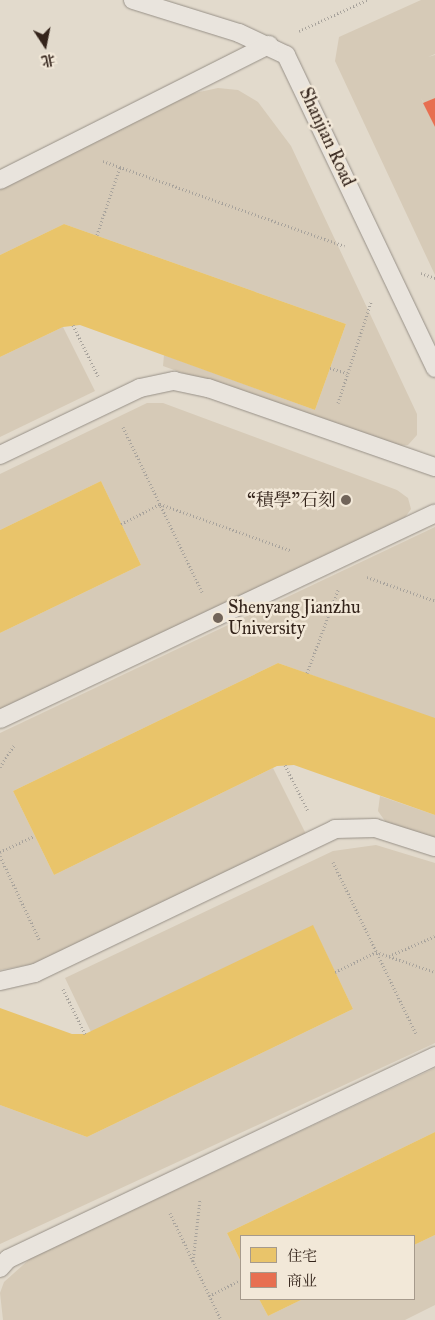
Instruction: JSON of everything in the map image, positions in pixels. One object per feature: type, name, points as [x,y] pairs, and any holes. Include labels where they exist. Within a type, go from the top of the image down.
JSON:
[{"type":"lane","name":"Shanjian Road","points":[[133,0],[269,45],[286,55],[298,74],[435,368]]},
{"type":"lane","points":[[0,180],[269,45]]},
{"type":"lane","points":[[0,455],[110,402],[156,383],[192,383],[435,468]]},
{"type":"lane","points":[[0,719],[435,513]]},
{"type":"lane","points":[[0,980],[35,973],[320,836],[355,826],[435,847]]},
{"type":"lane","points":[[0,1268],[8,1259],[431,1058]]},
{"type":"path","points":[[269,45],[367,0]]},
{"type":"path","points":[[64,148],[435,278]]},
{"type":"path","points":[[97,235],[120,167]]},
{"type":"path","points":[[329,430],[385,260]]},
{"type":"path","points":[[73,325],[215,618]]},
{"type":"path","points":[[330,368],[348,373]]},
{"type":"path","points":[[121,524],[160,504],[329,564]]},
{"type":"path","points":[[307,672],[353,552]]},
{"type":"path","points":[[346,570],[435,601]]},
{"type":"path","points":[[285,765],[376,952],[431,1058]]},
{"type":"path","points":[[0,852],[35,836]]},
{"type":"path","points":[[388,956],[435,936]]},
{"type":"path","points":[[335,972],[376,952],[435,972]]},
{"type":"path","points":[[193,1262],[205,1166]]},
{"type":"path","points":[[158,1187],[221,1320]]},
{"type":"path","points":[[209,1296],[240,1280]]},
{"type":"shaded area","points":[[421,0],[435,0],[435,54],[428,57],[435,55],[435,98],[424,103],[421,98],[435,127],[435,275],[335,61],[339,37]]},
{"type":"shaded area","points":[[218,88],[238,90],[258,102],[291,146],[417,414],[417,435],[408,445],[388,447],[163,366],[164,355],[315,410],[346,324],[64,224],[0,255],[0,188],[190,94]]},
{"type":"shaded area","points":[[63,327],[95,391],[0,437],[0,357]]},
{"type":"shaded area","points":[[147,403],[163,403],[397,490],[408,498],[411,509],[404,519],[0,711],[0,633],[141,565],[101,481],[0,530],[0,474]]},
{"type":"shaded area","points":[[435,527],[435,719],[278,663],[13,791],[54,875],[273,768],[306,834],[33,964],[0,970],[0,733]]},
{"type":"shaded area","points":[[380,796],[435,815],[435,839],[387,824],[378,811]]},
{"type":"shaded area","points":[[376,845],[435,863],[435,1043],[0,1244],[0,1105],[87,1137],[353,1009],[313,926],[91,1032],[65,978],[333,851]]},
{"type":"shaded area","points":[[435,1068],[435,1132],[227,1233],[240,1260],[240,1300],[260,1300],[268,1316],[301,1300],[415,1300],[415,1245],[435,1235],[435,1305],[405,1320],[3,1320],[0,1293],[4,1282],[32,1257]]},
{"type":"building: 住宅","points":[[64,224],[346,324],[315,410],[80,325],[63,327],[0,357],[0,255]]},
{"type":"building: 住宅","points":[[101,481],[141,565],[0,633],[0,530]]},
{"type":"building: 住宅","points":[[278,663],[435,718],[435,815],[294,765],[277,766],[54,875],[13,791]]},
{"type":"building: 住宅","points":[[313,925],[353,1009],[87,1137],[0,1105],[0,1008],[72,1034],[85,1034]]},
{"type":"building: 住宅","points":[[435,1132],[435,1235],[415,1245],[415,1235],[240,1235],[240,1260],[227,1233]]},
{"type":"building: 住宅","points":[[260,1300],[301,1300],[268,1316]]},
{"type":"building: 商业","points":[[435,98],[435,127],[423,103]]},
{"type":"place","name":"“積學”石刻","points":[[346,500]]},
{"type":"place","name":"Shenyang Jianzhu University","points":[[218,618]]}]
